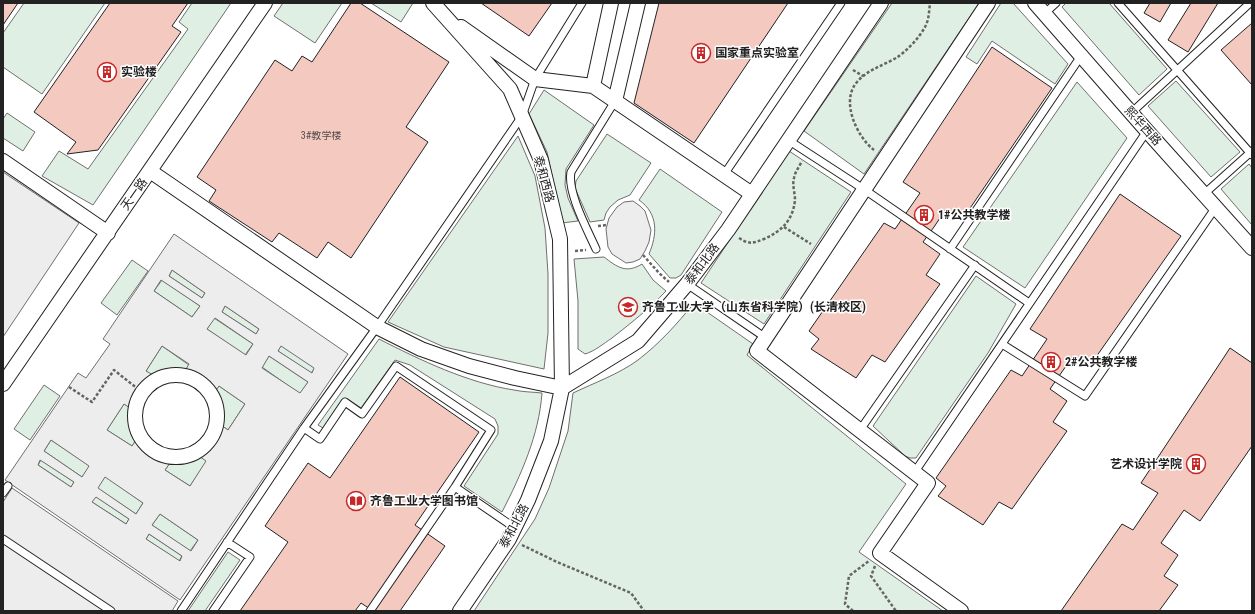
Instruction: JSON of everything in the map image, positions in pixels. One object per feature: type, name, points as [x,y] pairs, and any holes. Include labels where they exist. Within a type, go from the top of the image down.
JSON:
[{"type":"street","name":"天一路","points":[[3,384],[265,3]]},
{"type":"street","points":[[593,86],[611,3]]},
{"type":"street","points":[[615,101],[638,3]]},
{"type":"street","name":"泰和北路","points":[[460,611],[512,533],[528,500],[551,441],[562,388],[638,341],[684,287],[728,230],[881,3]]},
{"type":"street","points":[[961,611],[880,554],[928,483],[757,351],[988,3]]},
{"type":"street","points":[[436,7],[535,79],[593,86],[723,176],[752,194]]},
{"type":"street","name":"泰和西路","points":[[436,7],[510,89],[541,160],[560,239],[562,388]]},
{"type":"street","name":"熙华西路","points":[[1039,8],[1252,248]]},
{"type":"street","points":[[3,161],[108,233]]},
{"type":"street","points":[[150,171],[377,326],[422,349],[469,366],[562,388]]},
{"type":"street","points":[[176,375],[188,377],[200,383],[209,392],[215,403],[217,416],[215,429],[210,440],[201,449],[189,455],[176,458],[164,456],[152,450],[143,441],[137,430],[135,417],[137,404],[142,392],[152,383],[163,377],[176,375]]},
{"type":"lane","points":[[181,611],[304,428],[377,326],[522,116],[535,79],[582,3]]},
{"type":"lane","points":[[723,176],[841,3]]},
{"type":"lane","points":[[1039,8],[1056,3]]},
{"type":"lane","points":[[1118,3],[1251,153],[1204,194]]},
{"type":"lane","points":[[1131,112],[1250,3]]},
{"type":"lane","points":[[950,249],[1081,56]]},
{"type":"lane","points":[[596,249],[571,189],[570,177],[571,172],[615,101]]},
{"type":"lane","points":[[914,473],[1147,131]]},
{"type":"lane","points":[[788,140],[865,190],[1029,303]]},
{"type":"lane","points":[[1002,344],[1085,396],[1216,207]]},
{"type":"lane","points":[[860,430],[975,265]]},
{"type":"lane","points":[[684,287],[766,338]]},
{"type":"lane","points":[[304,428],[320,439],[345,402],[362,414],[396,366],[491,430],[455,487],[370,611]]},
{"type":"lane","points":[[3,493],[8,486]]},
{"type":"lane","points":[[455,487],[512,533]]},
{"type":"lane","points":[[3,539],[111,611]]},
{"type":"lane","points":[[214,611],[250,557],[227,542]]},
{"type":"path","points":[[885,160],[871,148],[859,132],[852,117],[850,106],[851,92],[855,83],[863,76],[897,57],[910,46],[926,26],[930,3]]},
{"type":"path","points":[[728,230],[746,243],[755,242],[772,236],[784,227],[791,214],[795,199],[793,179],[808,153]]},
{"type":"path","points":[[784,227],[823,252]]},
{"type":"path","points":[[643,255],[669,282],[684,287]]},
{"type":"path","points":[[69,387],[92,402],[114,370],[142,392]]},
{"type":"path","points":[[512,533],[558,562],[631,593],[644,611]]},
{"type":"path","points":[[853,611],[849,610],[845,604],[849,576],[880,554]]},
{"type":"path","points":[[880,554],[871,576],[896,611]]},
{"type":"green space","points":[[24,3],[105,3],[42,94],[3,67],[3,33]]},
{"type":"green space","points":[[192,3],[231,3],[93,205],[42,176],[59,151],[88,169],[188,29],[179,22]]},
{"type":"green space","points":[[283,3],[342,3],[315,43],[274,16]]},
{"type":"green space","points":[[371,3],[413,3],[401,22]]},
{"type":"green space","points":[[892,3],[979,3],[864,174],[804,131]]},
{"type":"green space","points":[[1001,3],[1013,3],[1068,64],[1055,84],[992,41],[977,64],[966,57]]},
{"type":"green space","points":[[1066,3],[1109,3],[1167,69],[1139,95],[1062,7]]},
{"type":"green space","points":[[1176,81],[1240,152],[1211,177],[1148,106]]},
{"type":"green space","points":[[1077,82],[1127,138],[1025,288],[963,247]]},
{"type":"green space","points":[[544,90],[594,125],[566,169],[565,185],[568,198],[578,221],[562,223],[547,152],[529,114]]},
{"type":"green space","points":[[7,113],[35,132],[23,151],[3,138],[3,119]]},
{"type":"green space","points":[[607,134],[651,163],[630,195],[618,200],[610,207],[604,220],[590,222],[575,188],[576,181]]},
{"type":"green space","points":[[518,136],[535,176],[545,228],[548,274],[548,333],[544,369],[444,347],[388,322]]},
{"type":"green space","points":[[789,151],[851,192],[764,324],[701,283]]},
{"type":"green space","points":[[1249,164],[1252,168],[1252,225],[1221,189]]},
{"type":"green space","points":[[660,169],[722,212],[681,275],[676,278],[670,278],[649,254],[655,232],[653,218],[646,206],[639,200]]},
{"type":"green space","points":[[604,257],[613,264],[626,269],[631,269],[642,264],[653,280],[666,291],[646,310],[612,338],[596,349],[585,354],[578,349],[578,301],[574,259]]},
{"type":"green space","points":[[132,260],[148,271],[117,315],[101,303]]},
{"type":"green space","points":[[172,270],[205,293],[202,298],[169,276]]},
{"type":"green space","points":[[976,276],[1016,304],[988,353],[916,458],[910,458],[905,456],[873,426]]},
{"type":"green space","points":[[162,280],[200,306],[192,317],[154,291]]},
{"type":"green space","points":[[694,303],[753,344],[747,355],[906,484],[859,552],[943,611],[474,611],[535,519],[549,488],[568,431],[573,393],[615,374],[638,360],[668,333]]},
{"type":"green space","points":[[225,306],[259,329],[256,334],[222,312]]},
{"type":"green space","points":[[214,318],[253,344],[245,355],[207,329]]},
{"type":"green space","points":[[379,339],[428,363],[479,382],[497,387],[542,393],[537,424],[528,454],[516,484],[502,512],[464,486],[498,434],[498,426],[495,419],[410,365],[395,360],[361,408],[345,398],[323,428],[318,425]]},
{"type":"green space","points":[[281,345],[315,368],[311,373],[278,351]]},
{"type":"green space","points":[[162,346],[189,365],[185,371],[169,371],[154,377],[146,371]]},
{"type":"green space","points":[[269,356],[308,382],[300,394],[262,367]]},
{"type":"green space","points":[[44,385],[60,396],[30,440],[14,429]]},
{"type":"green space","points":[[219,386],[245,404],[228,430],[221,425],[223,412],[214,393]]},
{"type":"green space","points":[[124,404],[131,408],[129,416],[130,424],[132,433],[136,440],[132,446],[107,430]]},
{"type":"green space","points":[[51,440],[90,466],[82,477],[44,451]]},
{"type":"green space","points":[[199,456],[207,461],[190,486],[165,470],[170,463],[177,464],[192,460]]},
{"type":"green space","points":[[41,460],[74,482],[71,487],[38,465]]},
{"type":"green space","points":[[105,476],[143,503],[136,514],[97,488]]},
{"type":"green space","points":[[95,496],[129,519],[126,524],[92,502]]},
{"type":"green space","points":[[160,514],[198,540],[190,551],[152,525]]},
{"type":"green space","points":[[149,534],[182,556],[179,561],[146,539]]},
{"type":"green space","points":[[228,552],[240,560],[205,611],[188,611]]},
{"type":"shaded area","points":[[3,172],[79,223],[3,337]]},
{"type":"shaded area","points":[[633,201],[645,211],[651,230],[649,242],[640,259],[626,263],[612,254],[608,247],[606,229],[609,218],[617,207],[624,202]]},
{"type":"shaded area","points":[[174,234],[348,354],[180,600],[5,480],[78,373],[86,378],[110,344],[103,339]],"holes":[[[172,270],[205,293],[202,298],[169,276]],[[161,280],[200,306],[192,317],[154,291]],[[225,306],[259,329],[256,334],[222,312]],[[215,318],[253,344],[246,355],[207,329]],[[162,346],[189,364],[185,371],[170,369],[165,370],[155,376],[146,371]],[[281,346],[314,368],[312,373],[278,351]],[[269,356],[308,382],[300,393],[262,368]],[[176,375],[189,377],[200,383],[209,392],[215,403],[217,416],[215,429],[210,440],[201,449],[189,455],[176,458],[163,456],[152,450],[143,441],[137,429],[135,417],[137,404],[142,393],[152,383],[163,377]],[[219,386],[245,404],[228,430],[221,425],[222,403],[214,393]],[[124,404],[130,408],[129,413],[132,436],[136,440],[132,446],[107,430]],[[51,440],[89,466],[82,477],[44,451]],[[199,456],[206,461],[190,486],[165,470],[170,463],[188,463]],[[40,460],[74,482],[71,487],[38,465]],[[105,477],[143,503],[136,514],[98,488]],[[96,497],[129,519],[126,524],[92,502]],[[160,514],[198,540],[191,551],[152,525]],[[149,534],[182,556],[180,561],[146,539]]]},
{"type":"shaded area","points":[[12,488],[178,601],[172,611],[3,611],[3,502]]},
{"type":"building","points":[[3,3],[18,3],[3,25]]},
{"type":"building","name":"实验楼","points":[[110,3],[188,3],[172,26],[181,32],[98,150],[67,154],[76,142],[34,112]]},
{"type":"building","points":[[351,3],[360,3],[449,62],[406,127],[428,142],[351,258],[328,242],[317,258],[279,233],[272,242],[209,201],[216,190],[197,177],[275,60],[292,71],[302,56],[312,62]]},
{"type":"building","points":[[481,3],[552,3],[529,36]]},
{"type":"building","name":"国家重点实验室","points":[[659,3],[788,3],[694,143],[634,103]]},
{"type":"building","points":[[1150,3],[1171,3],[1160,22],[1144,13]]},
{"type":"building","points":[[1191,3],[1218,3],[1188,52],[1168,40]]},
{"type":"building","points":[[1252,23],[1252,85],[1221,50]]},
{"type":"building","name":"1#公共教学楼","points":[[992,47],[1052,88],[962,220],[946,209],[923,242],[940,254],[926,275],[940,284],[885,362],[872,355],[856,378],[811,349],[819,339],[809,331],[884,223],[895,229],[920,193],[903,182]]},
{"type":"building","name":"2#公共教学楼","points":[[1120,194],[1181,236],[1089,367],[1073,356],[1050,389],[1067,401],[1053,422],[1067,431],[1012,509],[999,502],[983,525],[938,496],[946,486],[936,478],[1011,370],[1022,376],[1047,339],[1030,329]]},
{"type":"building","name":"艺术设计学院","points":[[1230,348],[1252,363],[1252,446],[1200,521],[1184,510],[1161,543],[1178,555],[1164,576],[1178,585],[1159,611],[1061,611],[1122,524],[1133,530],[1158,493],[1141,483]]},
{"type":"building","name":"齐鲁工业大学图书馆","points":[[400,377],[479,432],[415,525],[445,546],[400,611],[373,611],[361,603],[355,611],[240,611],[288,542],[265,526],[308,463],[330,478]]},
{"type":"place","name":"国家重点实验室","points":[[701,53]]},
{"type":"place","name":"实验楼","points":[[107,72]]},
{"type":"place","name":"1#公共教学楼","points":[[924,215]]},
{"type":"place","name":"齐鲁工业大学（山东省科学院）(长清校区)","points":[[628,307]]},
{"type":"place","name":"2#公共教学楼","points":[[1051,362]]},
{"type":"place","name":"艺术设计学院","points":[[1196,464]]},
{"type":"place","name":"齐鲁工业大学图书馆","points":[[356,501]]}]
